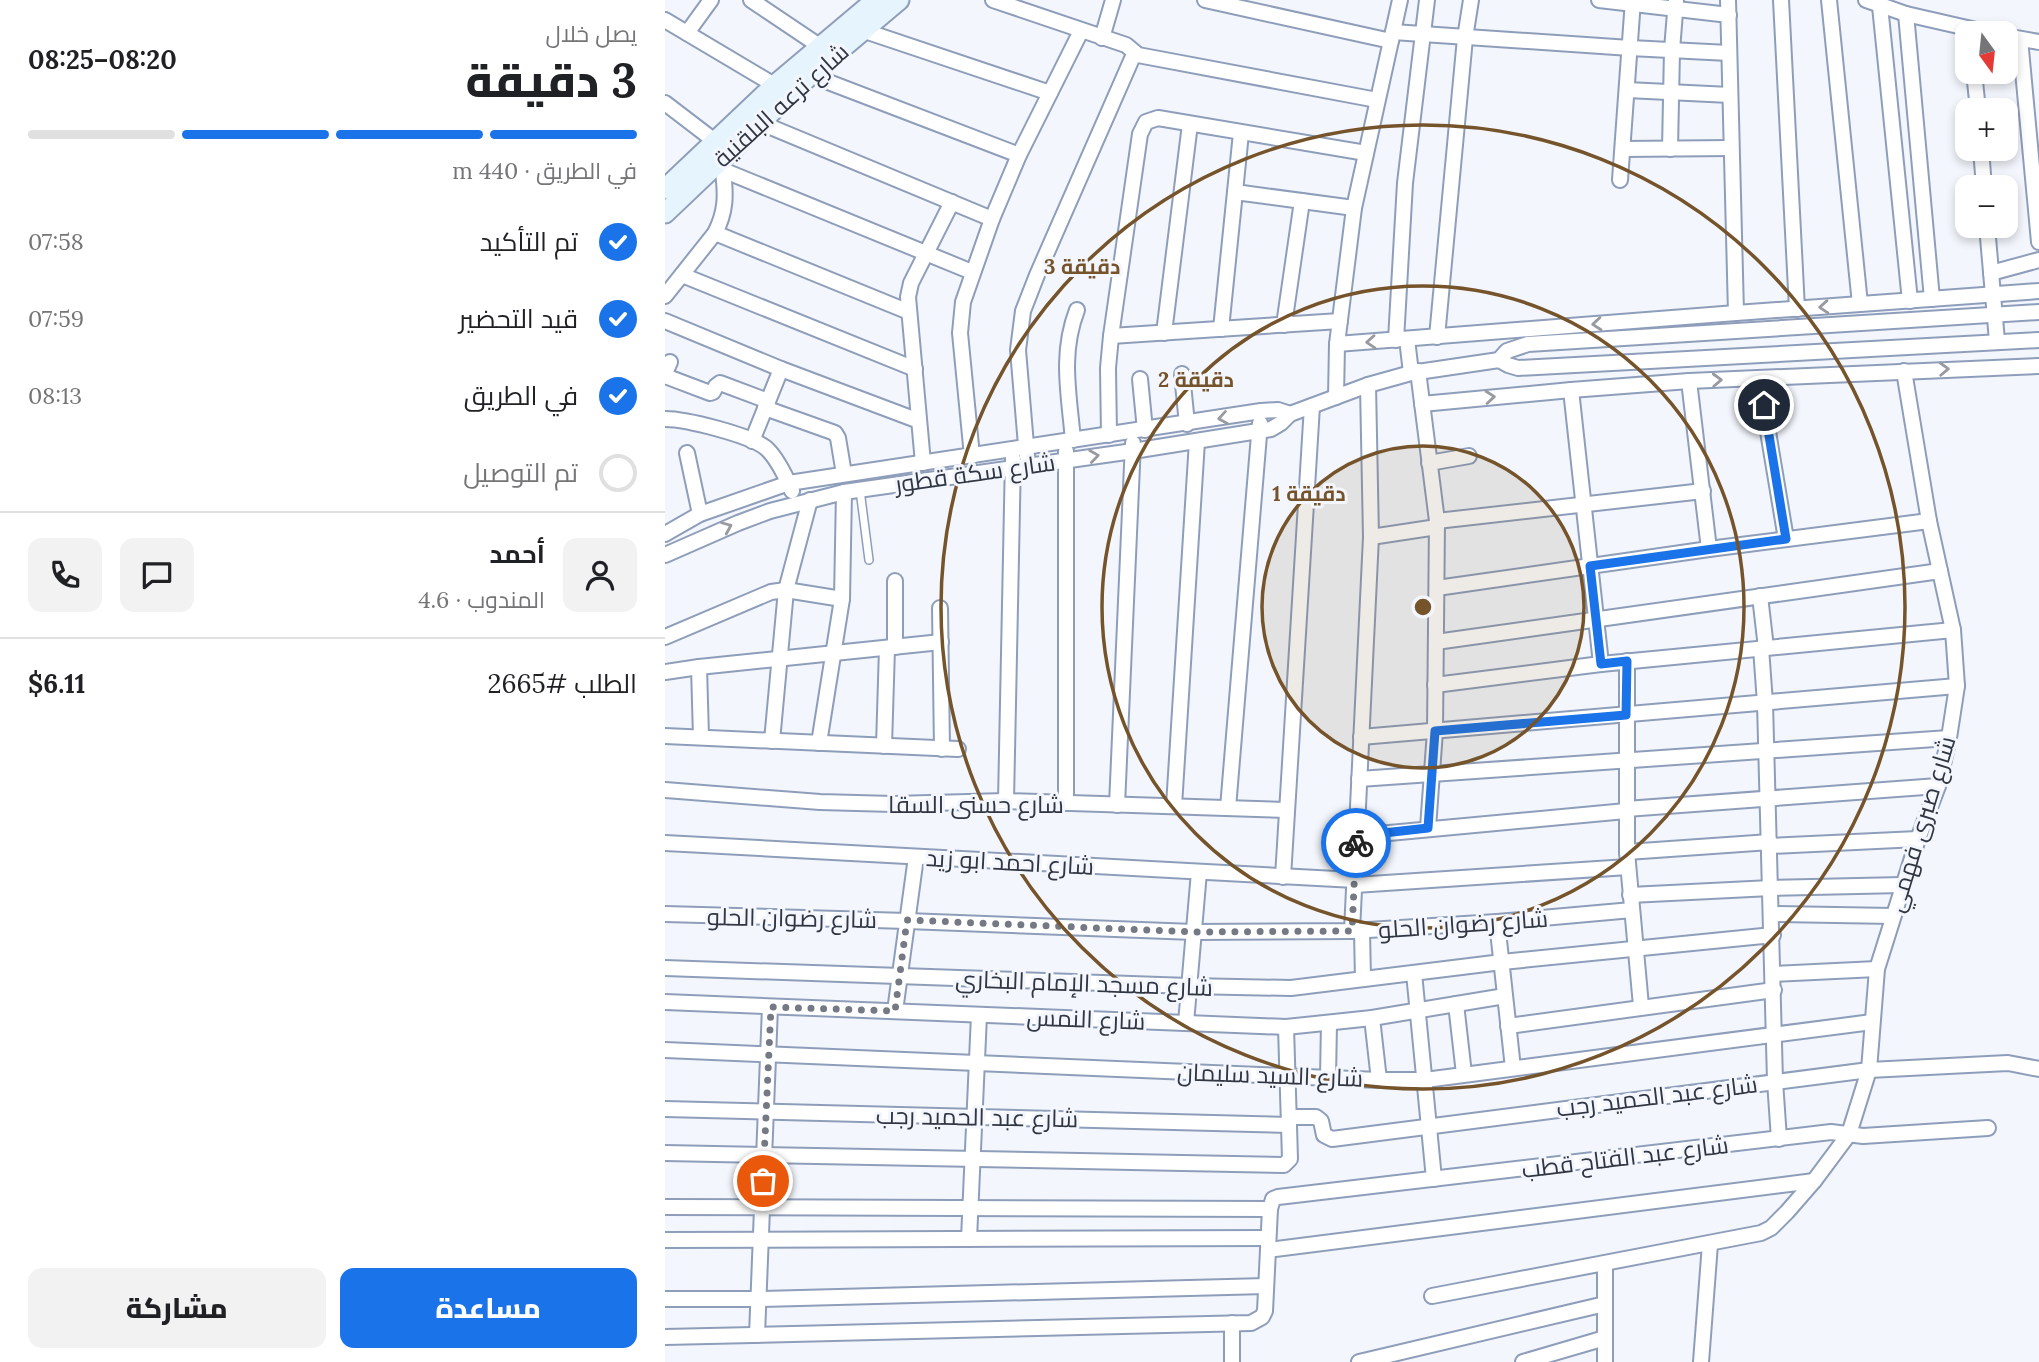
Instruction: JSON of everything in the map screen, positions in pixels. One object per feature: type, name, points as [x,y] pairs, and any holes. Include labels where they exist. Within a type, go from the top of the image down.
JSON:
[{"type":"street","points":[[687,33],[711,0]]},
{"type":"street","points":[[751,0],[821,47]]},
{"type":"street","name":"شارع ترعه البلقنية","points":[[668,199],[761,122],[783,90],[821,47],[899,0]]},
{"type":"street","points":[[993,0],[1126,45],[1135,54],[1377,100]]},
{"type":"street","points":[[1103,38],[1114,0]]},
{"type":"street","points":[[1205,0],[1392,36],[1423,34],[1729,53]]},
{"type":"street","points":[[1336,397],[1337,344],[1353,208],[1400,0]]},
{"type":"street","points":[[1427,0],[1404,196],[1401,340],[1415,372],[1422,404],[1437,524],[1435,731],[1428,828]]},
{"type":"street","points":[[1437,337],[1465,38],[1471,0]]},
{"type":"street","points":[[1599,0],[1676,5],[1729,15]]},
{"type":"street","points":[[1728,0],[1736,313]]},
{"type":"street","points":[[1781,0],[1797,309]]},
{"type":"street","points":[[1829,0],[1860,304]]},
{"type":"street","points":[[1915,0],[1908,15],[1932,299]]},
{"type":"street","name":"شارع ترعه البلقنية","points":[[711,166],[716,142],[783,90],[810,75],[855,28],[874,1]]},
{"type":"street","points":[[1620,180],[1633,2]]},
{"type":"street","points":[[1909,301],[1873,3],[1955,28]]},
{"type":"street","points":[[1670,149],[1670,92],[1676,5]]},
{"type":"street","points":[[665,20],[783,90]]},
{"type":"street","points":[[855,28],[1050,93]]},
{"type":"street","points":[[972,456],[960,326],[963,302],[992,219],[1019,155],[1081,31]]},
{"type":"street","points":[[2018,39],[2039,42]]},
{"type":"street","points":[[1006,801],[1021,466],[1018,350],[1023,312],[1135,54]]},
{"type":"street","points":[[810,75],[1019,155]]},
{"type":"street","points":[[2018,77],[2039,242]]},
{"type":"street","points":[[1627,90],[1730,95]]},
{"type":"street","points":[[665,103],[716,142]]},
{"type":"street","points":[[1109,435],[1108,368],[1111,336],[1140,134],[1146,122],[1158,118],[1366,153]]},
{"type":"street","points":[[761,122],[992,219]]},
{"type":"street","points":[[1164,333],[1191,124]]},
{"type":"street","points":[[1221,329],[1241,132]]},
{"type":"street","points":[[1623,149],[1731,148]]},
{"type":"street","points":[[665,296],[715,233],[724,211],[726,199],[711,166]]},
{"type":"street","points":[[711,166],[972,272]]},
{"type":"street","points":[[1235,192],[1353,208]]},
{"type":"street","points":[[1284,325],[1302,201]]},
{"type":"street","points":[[923,463],[909,290],[952,202]]},
{"type":"street","points":[[715,233],[909,312]]},
{"type":"street","points":[[1988,238],[1997,341]]},
{"type":"street","points":[[1991,273],[2039,260]]},
{"type":"street","points":[[682,275],[915,369]]},
{"type":"street","points":[[1337,344],[2039,291]]},
{"type":"street","points":[[1066,803],[1066,460],[1069,441],[1066,349],[1069,329],[1077,310]]},
{"type":"street","name":"شارع سكة قطور","points":[[1499,360],[1507,351],[1528,344],[2039,312]]},
{"type":"street","points":[[665,321],[781,369],[919,421]]},
{"type":"street","points":[[1111,336],[1340,321]]},
{"type":"street","name":"شارع سكة قطور","points":[[665,555],[738,523],[803,501],[844,492],[1271,429],[1290,414],[1368,385],[1415,372],[1499,360],[1518,368],[1529,368],[2039,340]]},
{"type":"street","points":[[1422,404],[1689,381],[2039,366]]},
{"type":"street","points":[[752,440],[781,369]]},
{"type":"street","points":[[667,370],[691,380],[710,393],[717,384],[722,384],[835,433],[844,474]]},
{"type":"street","name":"شارع صبرى فهمي","points":[[1432,1296],[1751,1236],[1780,1221],[1849,1134],[1869,1070],[1877,969],[1918,839],[1938,786],[1957,687],[1953,630],[1929,521],[1904,371]]},
{"type":"street","points":[[1182,374],[1187,424]]},
{"type":"street","points":[[1759,378],[1786,539]]},
{"type":"street","points":[[1117,805],[1133,451],[1139,430],[1140,379]]},
{"type":"street","points":[[1689,381],[1710,549]]},
{"type":"street","points":[[1363,979],[1355,883],[1371,537],[1368,385]]},
{"type":"street","points":[[1571,390],[1601,664]]},
{"type":"street","points":[[1283,877],[1312,406]]},
{"type":"street","name":"شارع سكة قطور","points":[[665,534],[700,514],[789,483],[1261,411],[1278,410],[1290,414]]},
{"type":"street","points":[[1228,808],[1261,411]]},
{"type":"street","points":[[665,419],[691,422],[752,440],[769,451],[803,501],[786,590],[772,741]]},
{"type":"street","points":[[1174,806],[1197,441]]},
{"type":"street","points":[[687,453],[700,514]]},
{"type":"street","points":[[1429,463],[1469,456]]},
{"type":"street","points":[[1371,537],[1437,524],[1703,491]]},
{"type":"street","points":[[819,743],[842,599],[844,492]]},
{"type":"street","points":[[1437,588],[1929,521]]},
{"type":"street","points":[[1436,642],[1940,571]]},
{"type":"street","points":[[884,746],[895,581]]},
{"type":"street","points":[[665,637],[771,592],[786,590],[842,599]]},
{"type":"street","points":[[1760,596],[1764,648],[1775,1081],[1779,1139]]},
{"type":"street","points":[[940,608],[942,748]]},
{"type":"street","points":[[1435,685],[1627,661],[1953,630]]},
{"type":"street","points":[[665,672],[941,642]]},
{"type":"street","points":[[1627,661],[1628,860],[1641,1006]]},
{"type":"street","points":[[699,667],[701,737]]},
{"type":"street","points":[[1361,737],[1957,687]]},
{"type":"street","points":[[665,736],[958,749]]},
{"type":"street","points":[[1359,779],[1949,738]]},
{"type":"street","points":[[1357,836],[1626,810],[1938,786]]},
{"type":"street","name":"شارع حسنى السقا","points":[[665,790],[820,802],[893,804],[1006,801],[1287,810]]},
{"type":"street","name":"شارع احمد ابو زيد","points":[[665,844],[1199,872],[1355,883],[1628,860],[1770,844],[1918,839]]},
{"type":"street","points":[[895,1011],[916,857]]},
{"type":"street","points":[[1186,1023],[1199,872]]},
{"type":"street","points":[[1630,895],[1903,885]]},
{"type":"street","name":"شارع رضوان الحلو","points":[[665,914],[907,920],[1194,932],[1357,931],[1632,910]]},
{"type":"street","points":[[1772,914],[1893,916]]},
{"type":"street","points":[[1497,922],[1513,1068]]},
{"type":"street","name":"شارع مسجد الإمام البخاري","points":[[665,968],[1291,988],[1502,962],[1773,935]]},
{"type":"street","points":[[1773,974],[1877,969]]},
{"type":"street","points":[[1414,973],[1434,1179]]},
{"type":"street","points":[[1509,1026],[1774,990]]},
{"type":"street","name":"شارع النمس","points":[[665,1002],[1286,1027],[1373,1018],[1505,996]]},
{"type":"street","points":[[1456,1004],[1464,1074]]},
{"type":"street","points":[[757,1335],[771,1007]]},
{"type":"street","points":[[969,1239],[979,1015]]},
{"type":"street","points":[[1373,1018],[1379,1080]]},
{"type":"street","name":"شارع السيد سليمان","points":[[665,1050],[1425,1080],[1872,1022]]},
{"type":"street","points":[[1328,1077],[1329,1023]]},
{"type":"street","points":[[665,1153],[1281,1166],[1287,1164],[1290,1159],[1286,1027]]},
{"type":"street","name":"شارع عبد الحميد رجب","points":[[665,1110],[1289,1121],[1316,1117],[1321,1121],[1324,1135],[1332,1139],[1869,1070],[2008,1063],[2039,1069]]},
{"type":"street","name":"شارع عبد الفتاح قطب","points":[[1269,1209],[1273,1199],[1278,1197],[1831,1132],[1863,1136],[1988,1128]]},
{"type":"street","points":[[665,1240],[969,1239],[1268,1244],[1814,1181]]},
{"type":"street","points":[[665,1207],[1269,1209],[1265,1311],[1262,1317],[1251,1323],[665,1337]]},
{"type":"street","points":[[1702,1362],[1710,1244]]},
{"type":"street","points":[[1605,1264],[1605,1362]]},
{"type":"street","points":[[665,1299],[1266,1286]]},
{"type":"street","points":[[1359,1362],[1605,1304]]},
{"type":"street","points":[[1232,1323],[1232,1362]]},
{"type":"street","points":[[1523,1362],[1605,1338]]},
{"type":"lane","points":[[860,490],[869,560]]},
{"type":"way so far","points":[[763,1181],[771,1007],[895,1011],[907,920],[1194,932],[1352,931],[1356,843]]},
{"type":"route","points":[[1356,843],[1357,836],[1428,828],[1435,731],[1626,715],[1627,661],[1601,664],[1590,566],[1786,539],[1764,405]]}]
